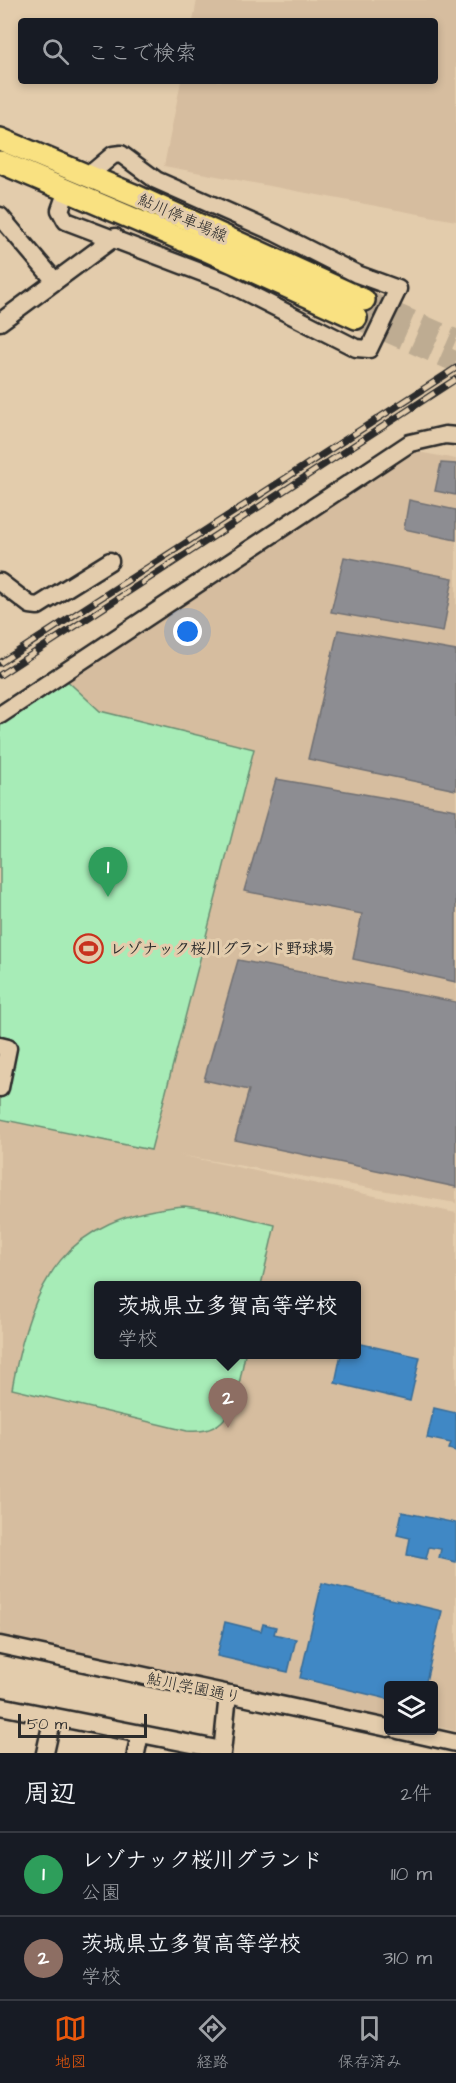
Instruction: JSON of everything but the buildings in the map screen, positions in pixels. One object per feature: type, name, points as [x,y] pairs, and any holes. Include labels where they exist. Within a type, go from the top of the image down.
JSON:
[{"type":"main road","name":"鮎川停車場線","points":[[0,139],[88,176],[360,309],[0,162]]},
{"type":"street","points":[[67,190],[60,210],[66,220],[224,281],[356,348],[369,349],[398,289],[357,274],[276,233],[156,180],[121,154],[113,155],[88,176]]},
{"type":"street","points":[[0,216],[55,282]]},
{"type":"street","points":[[0,322],[115,237]]},
{"type":"street","points":[[0,715],[410,443],[445,435],[456,436]]},
{"type":"street","points":[[0,582],[30,605],[38,606],[110,561]]},
{"type":"street","points":[[0,1046],[8,1048],[0,1088]]},
{"type":"street","name":"鮎川学園通り","points":[[0,1645],[384,1727]]},
{"type":"street","points":[[0,1706],[222,1752],[228,1694]]},
{"type":"street","points":[[45,1753],[53,1717]]},
{"type":"street","points":[[136,1753],[140,1734]]},
{"type":"street","points":[[417,1735],[456,1743]]},
{"type":"shaded area","points":[[197,0],[456,0],[456,221],[164,166],[180,84],[438,84],[438,18],[194,18]]},
{"type":"shaded area","points":[[407,450],[456,459],[456,1203],[179,1155],[456,1213],[456,1731],[438,1727],[438,1681],[384,1681],[384,1717],[0,1642],[0,1119],[151,1149],[254,749],[99,711],[62,676]]},
{"type":"green space","points":[[62,676],[100,711],[254,749],[151,1150],[0,1119],[0,715]]},
{"type":"green space","points":[[184,1206],[214,1210],[275,1225],[262,1281],[94,1281],[94,1359],[244,1359],[231,1408],[216,1426],[203,1431],[187,1431],[12,1389],[30,1316],[44,1286],[60,1260],[82,1240],[109,1223],[143,1212]]},
{"type":"tunnel","points":[[364,300],[456,340]]},
{"type":"tunnel","points":[[356,318],[456,362]]},
{"type":"railway","points":[[0,663],[456,368]]},
{"type":"railway","points":[[0,675],[456,379]]},
{"type":"place","name":"レゾナック桜川グランド","points":[[108,897]]},
{"type":"place","name":"レゾナック桜川グランド野球場","points":[[89,948]]},
{"type":"place","name":"茨城県立多賀高等学校","points":[[228,1428]]}]
